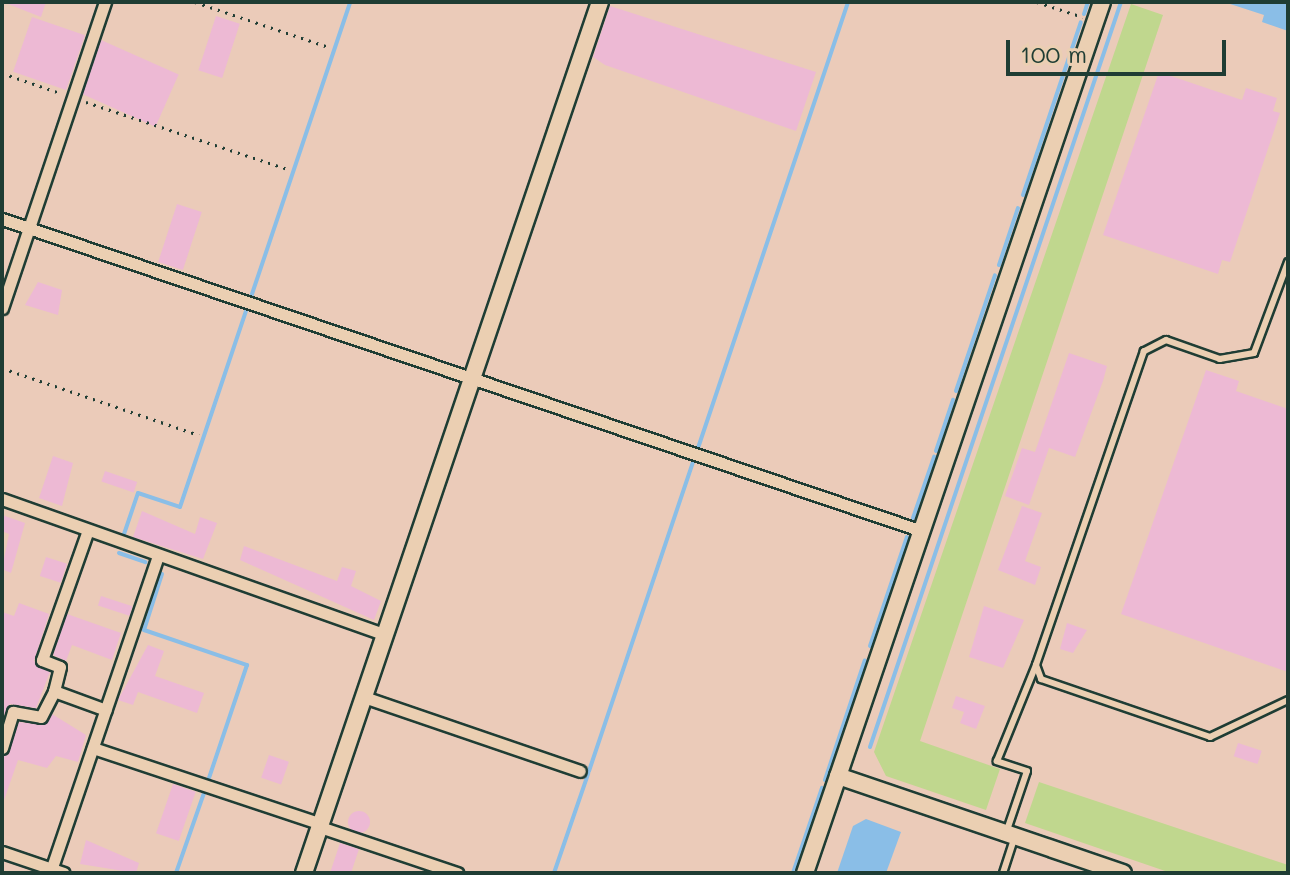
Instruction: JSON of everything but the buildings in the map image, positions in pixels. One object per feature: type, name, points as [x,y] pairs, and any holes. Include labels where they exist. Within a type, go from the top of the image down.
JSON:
[{"type":"street","points":[[2,308],[105,2]]},
{"type":"street","points":[[304,873],[600,2]]},
{"type":"street","points":[[805,873],[1102,2]]},
{"type":"street","points":[[2,219],[922,531]]},
{"type":"street","points":[[2,499],[385,635]]},
{"type":"street","points":[[2,748],[13,712],[41,717],[54,691],[60,667],[42,660],[88,530]]},
{"type":"street","points":[[51,871],[158,555]]},
{"type":"street","points":[[54,691],[106,710]]},
{"type":"street","points":[[364,697],[580,771]]},
{"type":"street","points":[[93,748],[457,873]]},
{"type":"street","points":[[838,776],[1123,873]]},
{"type":"street","points":[[2,852],[64,873]]},
{"type":"lane","points":[[1003,873],[1027,771],[997,761],[1036,665],[1144,351],[1166,340],[1220,359],[1254,353],[1288,262]]},
{"type":"lane","points":[[1036,665],[1041,679],[1210,737],[1288,700]]},
{"type":"path","points":[[195,2],[329,47]]},
{"type":"path","points":[[1037,2],[1095,22]]},
{"type":"path","points":[[2,73],[287,169]]},
{"type":"path","points":[[2,368],[199,435]]},
{"type":"green space","points":[[1131,4],[1163,15],[920,741],[1000,769],[986,810],[886,776],[874,752]]},
{"type":"green space","points":[[1039,782],[1288,865],[1288,873],[1171,873],[1025,823]]},
{"type":"water","points":[[1224,2],[1288,2],[1288,31],[1262,22],[1264,15]]},
{"type":"water","points":[[866,819],[901,832],[886,873],[837,873],[853,826]]},
{"type":"waterway","points":[[251,297],[350,2]]},
{"type":"waterway","points":[[698,448],[848,2]]},
{"type":"waterway","points":[[1084,14],[1088,2]]},
{"type":"waterway","points":[[870,747],[1121,2]]},
{"type":"waterway","points":[[1023,195],[1081,22]]},
{"type":"waterway","points":[[999,265],[1018,208]]},
{"type":"waterway","points":[[956,391],[995,275]]},
{"type":"waterway","points":[[123,537],[138,493],[180,507],[246,311]]},
{"type":"waterway","points":[[936,451],[953,400]]},
{"type":"waterway","points":[[913,518],[934,457]]},
{"type":"waterway","points":[[589,771],[693,462]]},
{"type":"waterway","points":[[870,646],[907,537]]},
{"type":"waterway","points":[[119,553],[145,562]]},
{"type":"waterway","points":[[162,574],[144,630],[247,665],[209,778]]},
{"type":"waterway","points":[[825,780],[865,660]]},
{"type":"waterway","points":[[554,873],[588,774]]},
{"type":"waterway","points":[[793,873],[822,788]]},
{"type":"waterway","points":[[176,873],[205,790]]}]
